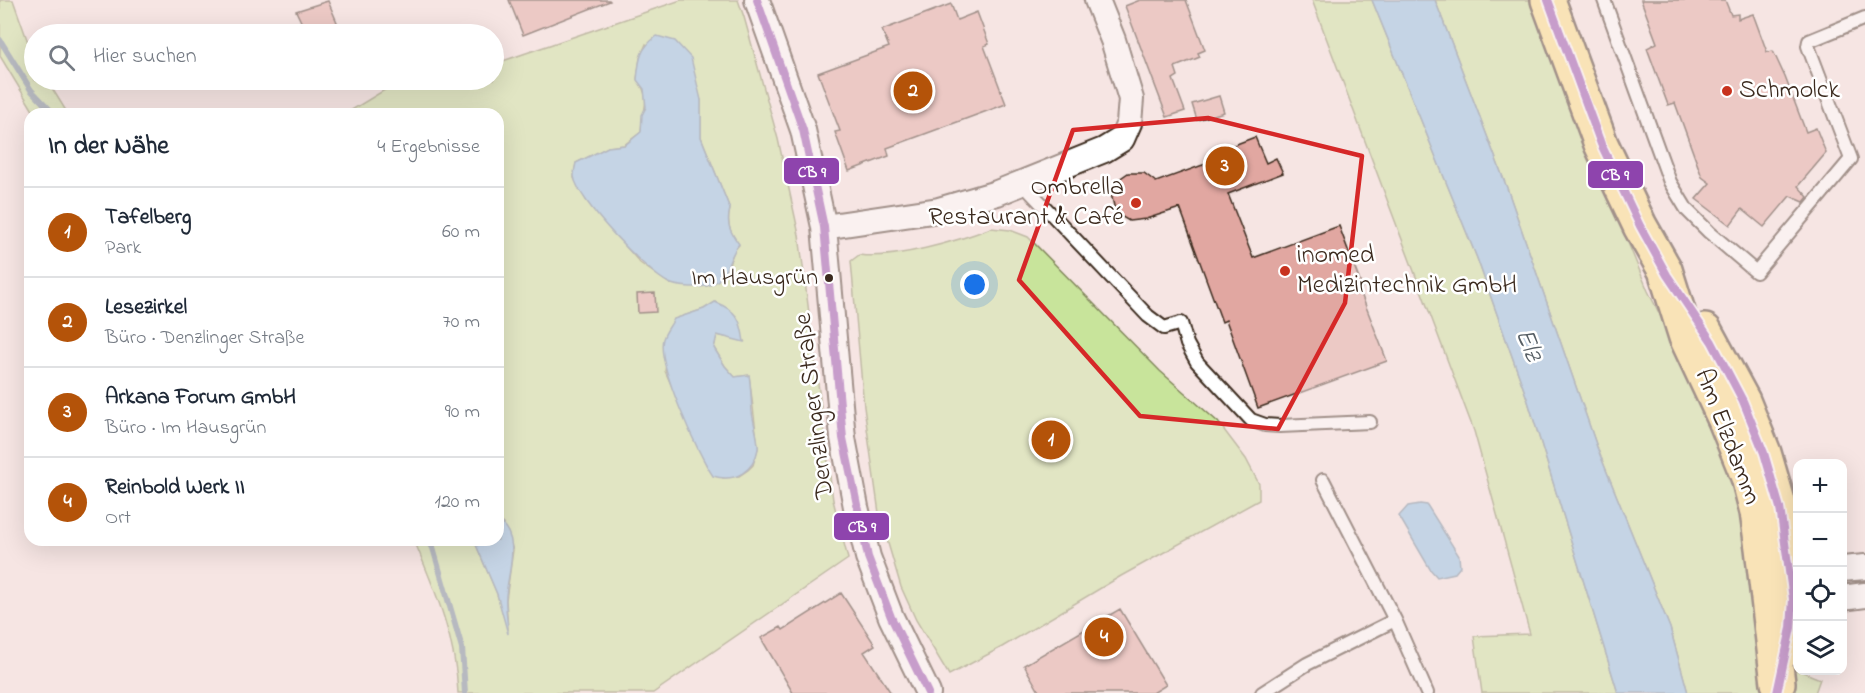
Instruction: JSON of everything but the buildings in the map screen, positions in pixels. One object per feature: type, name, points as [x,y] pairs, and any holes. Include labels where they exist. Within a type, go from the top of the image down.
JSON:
[{"type":"main road","name":"Am Elzdamm","points":[[1548,0],[1601,144],[1640,226],[1667,275],[1712,342],[1743,401],[1764,453],[1769,510],[1791,628],[1784,673]]},
{"type":"street","name":"Denzlinger Straße","points":[[757,0],[803,130],[824,227],[842,426],[856,507],[868,557],[891,617],[928,693]]},
{"type":"street","points":[[824,227],[939,210],[997,193],[1104,150],[1122,139],[1128,123],[1131,99],[1113,40],[1097,0]]},
{"type":"street","points":[[1847,569],[1865,567]]},
{"type":"lane","points":[[1604,0],[1671,182],[1687,210],[1756,273],[1851,159],[1808,46],[1809,41],[1865,18]]},
{"type":"lane","points":[[1022,183],[1148,316],[1164,328],[1181,323],[1187,344],[1197,362],[1251,420],[1265,425],[1280,426],[1370,422]]},
{"type":"lane","points":[[1323,480],[1395,620],[1427,693]]},
{"type":"lane","points":[[1262,693],[1307,664],[1395,620]]},
{"type":"highlighted area","points":[[1208,118],[1362,156],[1345,303],[1278,429],[1140,416],[1019,280],[1073,130]]},
{"type":"green space","points":[[0,0],[13,0],[24,31],[24,90],[53,90],[64,108],[31,108],[0,56]]},
{"type":"green space","points":[[681,0],[738,0],[778,139],[799,235],[833,500],[848,559],[653,693],[458,693],[449,634],[437,596],[416,546],[477,546],[497,594],[508,630],[506,600],[513,550],[504,527],[504,108],[355,108],[385,90],[504,90],[504,61]],"holes":[[[646,44],[701,100],[701,137],[730,209],[728,219],[730,228],[739,245],[734,250],[728,268],[707,286],[670,284],[640,263],[586,200],[574,178],[576,163],[608,147],[624,145],[641,132],[646,99],[637,79],[640,58]],[[715,302],[744,341],[717,335],[714,348],[735,377],[749,375],[758,448],[753,465],[748,470],[739,476],[723,478],[707,466],[665,371],[674,319],[704,309]]]},
{"type":"green space","points":[[1312,0],[1372,0],[1477,258],[1528,401],[1618,693],[1482,693],[1474,636],[1530,634],[1474,431]]},
{"type":"green space","points":[[1435,0],[1530,0],[1551,57],[1648,291],[1725,445],[1740,488],[1761,655],[1793,668],[1793,675],[1810,675],[1820,679],[1815,693],[1688,693],[1670,628],[1598,450],[1507,188]]},
{"type":"green space","points":[[991,228],[1010,230],[1028,237],[1160,371],[1218,422],[1246,459],[1259,484],[1259,500],[949,675],[916,620],[901,587],[879,513],[864,407],[851,261],[859,255],[889,255],[925,248]]},
{"type":"water","name":"Elz","points":[[1372,0],[1435,0],[1507,188],[1598,450],[1670,628],[1688,693],[1618,693],[1528,401],[1477,258]]},
{"type":"water","points":[[657,36],[675,41],[691,58],[701,100],[701,137],[730,209],[728,219],[730,228],[739,244],[723,275],[713,284],[706,286],[687,287],[669,283],[645,265],[599,217],[578,187],[574,176],[576,163],[608,147],[625,145],[641,132],[642,115],[646,107],[644,89],[637,80],[638,67],[643,50]]},
{"type":"water","points":[[715,302],[733,313],[741,327],[744,342],[717,335],[714,348],[735,377],[749,375],[758,445],[756,457],[748,469],[729,478],[713,476],[706,465],[672,387],[663,351],[664,336],[674,319],[704,309]]},
{"type":"water","points":[[1427,505],[1459,556],[1460,567],[1455,573],[1437,577],[1399,516],[1408,506]]},
{"type":"water","points":[[504,526],[512,545],[506,601],[508,634],[497,594],[477,546],[504,546]]},
{"type":"waterway","points":[[0,40],[24,79]]},
{"type":"waterway","points":[[31,90],[48,108]]},
{"type":"waterway","points":[[432,546],[462,648],[465,693]]},
{"type":"transit line","points":[[757,0],[803,130],[824,227],[843,438],[868,557],[891,617],[928,693]]},
{"type":"transit line","points":[[1548,0],[1601,144],[1640,226],[1667,275],[1712,342],[1743,401],[1764,453],[1780,508],[1793,599],[1791,628],[1777,693]]},
{"type":"place","name":"Lesezirkel","points":[[913,91]]},
{"type":"place","name":"Schmolck","points":[[1727,91]]},
{"type":"place","name":"Arkana Forum GmbH","points":[[1225,166]]},
{"type":"place","name":"Ombrella Restaurant & Café","points":[[1136,203]]},
{"type":"place","name":"inomed Medizintechnik GmbH","points":[[1285,271]]},
{"type":"place","name":"Im Hausgrün","points":[[829,278]]},
{"type":"place","name":"Tafelberg","points":[[1051,440]]},
{"type":"place","name":"Reinbold Werk II","points":[[1104,637]]}]
